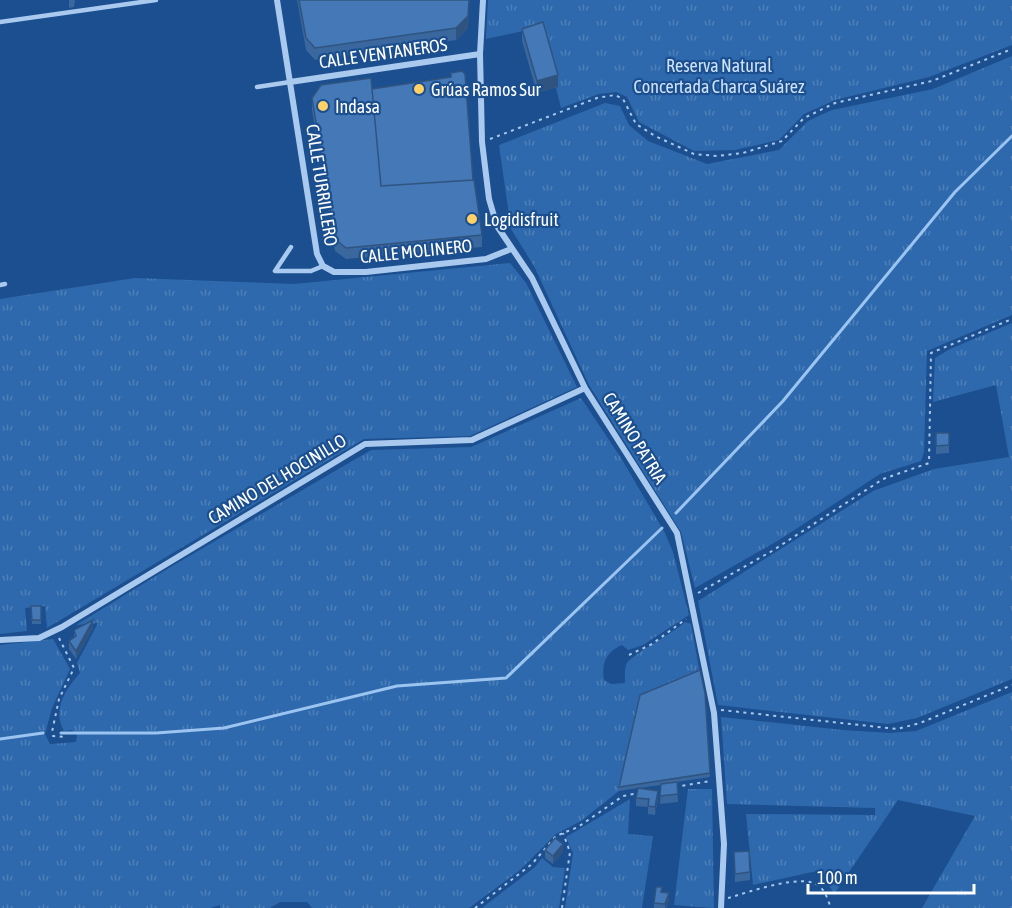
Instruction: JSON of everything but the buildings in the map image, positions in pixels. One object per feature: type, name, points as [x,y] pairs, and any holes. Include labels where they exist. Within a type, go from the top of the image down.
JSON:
[{"type":"street","name":"CALLE TURRILLERO","points":[[277,0],[317,254],[323,266]]},
{"type":"street","name":"CAMINO PATRIA","points":[[483,0],[480,54],[482,142],[489,199],[497,226],[532,278],[585,388],[677,533],[714,709],[724,844],[721,908]]},
{"type":"street","name":"CALLE VENTANEROS","points":[[290,82],[480,54]]},
{"type":"street","name":"CALLE MOLINERO","points":[[323,266],[334,272],[366,273],[486,259],[511,249]]},
{"type":"street","name":"CAMINO DEL HOCINILLO","points":[[0,640],[39,638],[55,630],[365,444],[472,440],[585,388]]},
{"type":"lane","points":[[96,8],[98,0]]},
{"type":"lane","points":[[0,22],[156,0]]},
{"type":"lane","points":[[257,87],[290,82]]},
{"type":"lane","points":[[291,247],[275,271],[311,271],[323,266]]},
{"type":"path","points":[[482,142],[597,98],[615,95],[623,99],[636,124],[655,136],[694,154],[717,156],[743,153],[782,141],[804,118],[834,103],[932,81],[1012,49]]},
{"type":"path","points":[[690,597],[772,551],[883,479],[929,464],[931,353],[1012,319]]},
{"type":"path","points":[[629,655],[652,644],[685,619],[694,617]]},
{"type":"path","points":[[55,630],[74,668],[58,699],[52,732],[53,736],[67,737]]},
{"type":"path","points":[[714,709],[897,729],[920,723],[1012,685]]},
{"type":"path","points":[[666,789],[719,780]]},
{"type":"path","points":[[475,908],[532,864],[556,836],[578,827],[623,796],[644,793]]},
{"type":"path","points":[[562,908],[570,852],[563,833]]},
{"type":"path","points":[[721,900],[783,883],[807,880],[819,885],[831,908]]},
{"type":"green space","name":"Reserva Natural Concertada Charca Suárez","points":[[488,0],[1012,0],[1012,45],[929,77],[835,100],[804,114],[779,140],[735,150],[694,151],[639,122],[627,97],[616,92],[599,94],[561,108],[541,27],[486,39]]},
{"type":"green space","points":[[1012,56],[1012,315],[927,351],[924,452],[921,461],[880,474],[779,540],[695,588],[681,532],[589,385],[534,266],[511,229],[499,145],[605,103],[620,106],[629,125],[648,141],[707,164],[779,150],[808,121],[832,110],[933,89]]},
{"type":"green space","points":[[510,263],[526,283],[577,387],[470,436],[364,439],[47,628],[45,606],[25,608],[27,631],[0,634],[0,299],[135,278],[294,284]]},
{"type":"green space","points":[[1012,323],[1012,679],[917,718],[888,724],[718,705],[698,601],[873,491],[934,469],[1009,457],[996,385],[933,402],[935,358],[950,349]]},
{"type":"green space","points":[[581,398],[621,458],[665,533],[673,552],[689,615],[643,645],[628,650],[622,645],[612,651],[604,663],[604,680],[611,684],[625,683],[627,663],[685,622],[691,624],[700,674],[640,699],[619,791],[581,821],[556,834],[520,870],[469,908],[312,908],[307,902],[280,902],[270,908],[220,908],[220,905],[211,908],[0,908],[0,645],[53,639],[70,669],[52,708],[45,734],[50,744],[76,742],[77,735],[72,730],[64,731],[59,715],[60,708],[69,686],[80,673],[77,663],[98,623],[76,625],[371,450],[471,447]]},
{"type":"green space","points":[[1012,692],[1012,908],[922,908],[975,816],[898,800],[834,894],[824,877],[817,871],[753,885],[746,814],[875,815],[875,808],[727,804],[721,717],[843,730],[890,733],[916,731]]},
{"type":"green space","points":[[688,789],[712,789],[714,908],[674,905]]},
{"type":"green space","points":[[630,799],[628,834],[653,836],[642,908],[565,908],[573,853],[566,837]]},
{"type":"green space","points":[[542,858],[553,867],[565,868],[559,908],[482,908],[535,867]]},
{"type":"waterway","points":[[676,513],[783,401],[955,192],[1012,136]]},
{"type":"waterway","points":[[61,733],[156,733],[224,728],[397,686],[506,678],[662,528]]},
{"type":"waterway","points":[[0,739],[43,733]]},
{"type":"place","name":"Grúas Ramos Sur","points":[[419,89]]},
{"type":"place","name":"Indasa","points":[[323,106]]},
{"type":"place","name":"Logidisfruit","points":[[472,219]]}]
